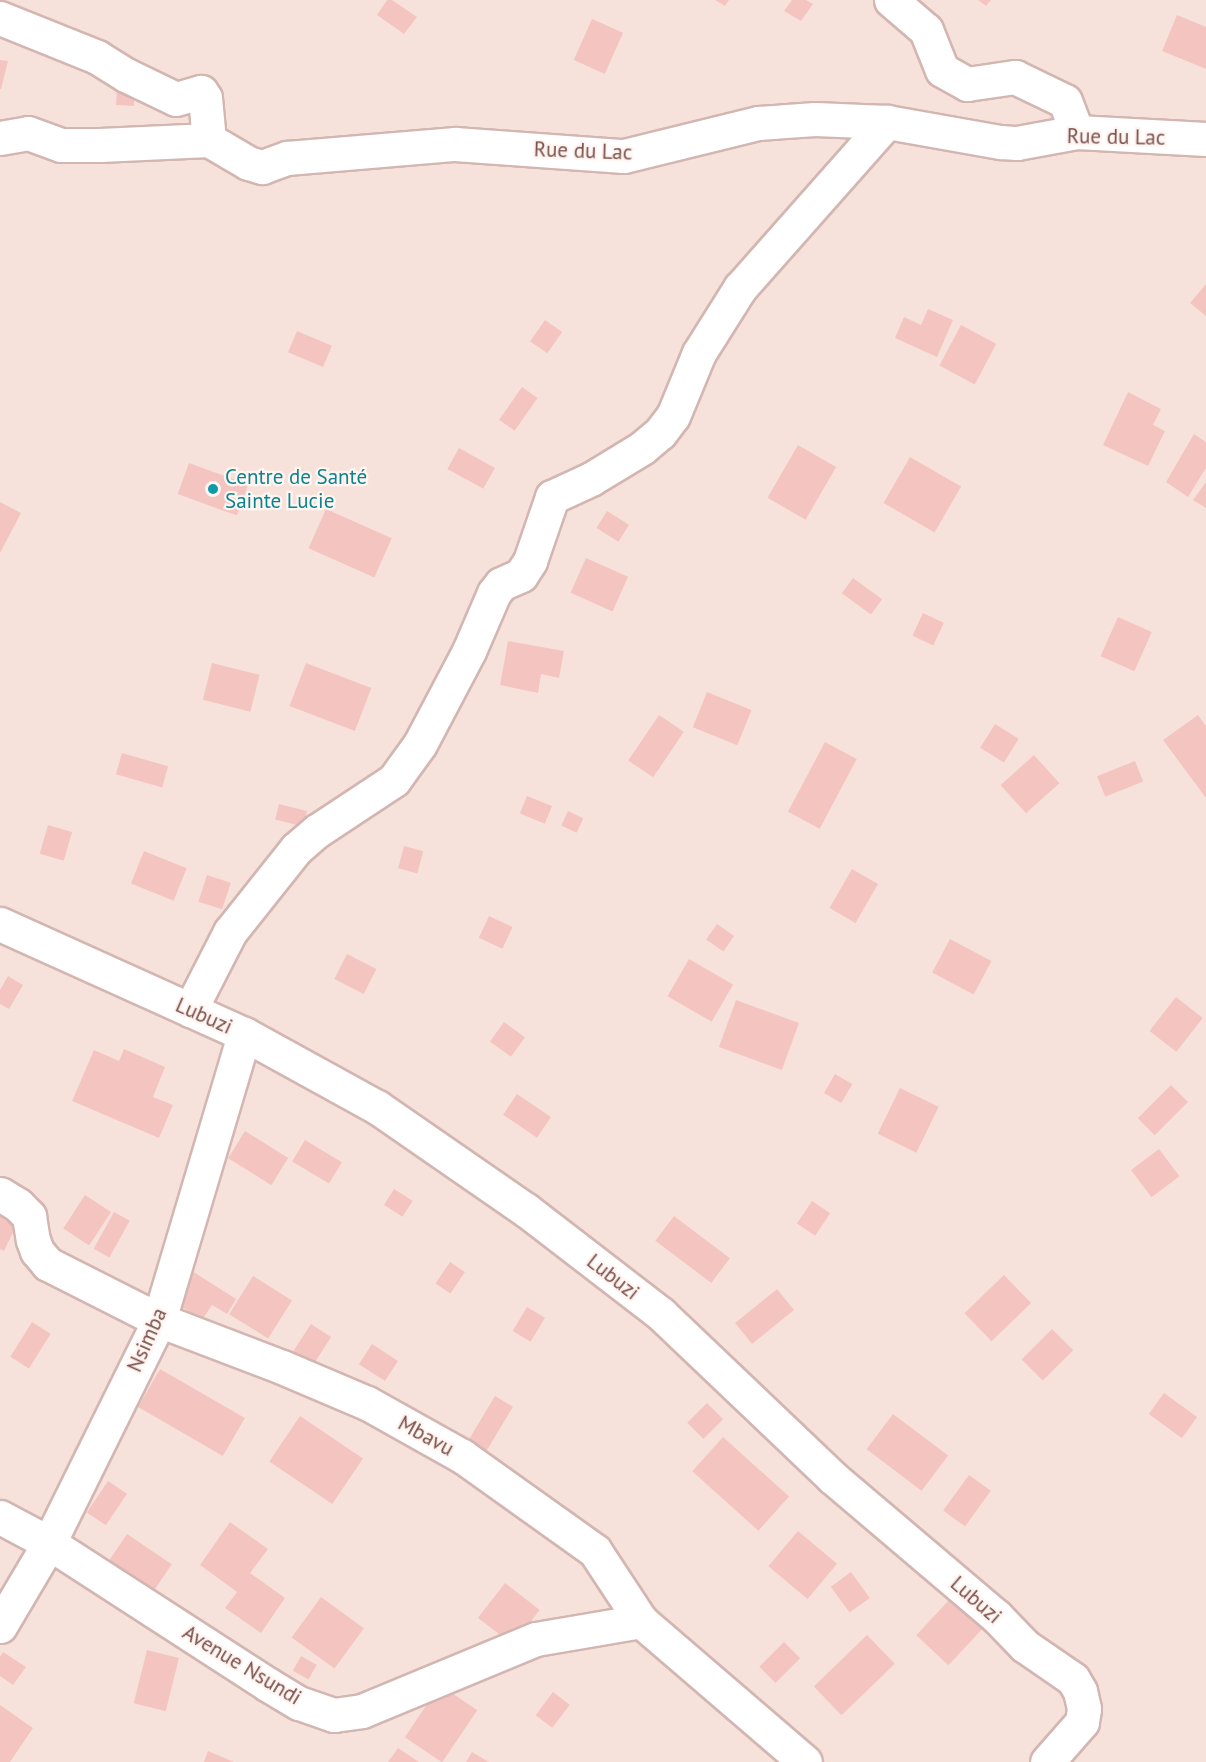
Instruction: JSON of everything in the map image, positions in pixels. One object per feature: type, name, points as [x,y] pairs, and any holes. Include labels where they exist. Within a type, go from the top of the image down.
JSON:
[{"type":"street","points":[[891,0],[926,30],[942,70],[967,84],[1015,77],[1065,100],[1077,132]]},
{"type":"street","points":[[0,138],[28,133],[61,145],[209,141],[205,98],[201,92],[176,99],[5,12]]},
{"type":"street","name":"Rue du Lac","points":[[209,141],[248,163],[262,167],[287,158],[454,144],[624,156],[758,123],[815,119],[886,122],[1017,143],[1077,132],[1206,139]]},
{"type":"street","points":[[190,1010],[230,932],[296,849],[317,831],[394,780],[436,717],[494,593],[501,584],[521,575],[530,561],[552,497],[591,479],[642,448],[660,433],[673,416],[699,353],[740,288],[886,122]]},
{"type":"street","name":"Lubuzi","points":[[0,924],[244,1034],[377,1107],[526,1210],[661,1314],[832,1477],[996,1616],[1024,1646],[1073,1679],[1080,1691],[1084,1709],[1082,1722],[1047,1762]]},
{"type":"street","name":"Nsimba","points":[[0,1626],[49,1543],[159,1320],[244,1034]]},
{"type":"street","name":"Mbavu","points":[[0,1194],[18,1205],[29,1216],[37,1251],[48,1264],[159,1320],[282,1367],[366,1403],[462,1456],[595,1551],[641,1621],[805,1762]]},
{"type":"street","name":"Avenue Nsundi","points":[[0,1517],[49,1543],[267,1684],[299,1702],[334,1715],[362,1711],[536,1639],[641,1621]]},
{"type":"shaded area","points":[[0,0],[1206,0],[1206,1762],[0,1762]]},
{"type":"building","points":[[387,0],[392,0],[417,17],[404,34],[377,15]]},
{"type":"building","points":[[715,0],[729,0],[725,6]]},
{"type":"building","points":[[792,0],[806,0],[813,4],[801,21],[784,11]]},
{"type":"building","points":[[978,0],[991,0],[986,6]]},
{"type":"building","points":[[1177,15],[1206,27],[1206,69],[1162,51]]},
{"type":"building","points":[[592,19],[623,33],[605,74],[574,60]]},
{"type":"building","points":[[0,60],[8,61],[1,89],[0,89]]},
{"type":"building","points":[[134,86],[134,106],[116,105],[117,87]]},
{"type":"building","points":[[1206,284],[1206,316],[1190,303]]},
{"type":"building","points":[[928,309],[953,320],[937,357],[895,338],[904,317],[921,325]]},
{"type":"building","points":[[545,320],[562,332],[547,353],[530,341]]},
{"type":"building","points":[[961,325],[996,344],[975,384],[939,366]]},
{"type":"building","points":[[297,331],[332,346],[323,367],[288,352]]},
{"type":"building","points":[[522,387],[538,398],[515,431],[499,420]]},
{"type":"building","points":[[1128,392],[1161,409],[1153,425],[1165,431],[1148,466],[1103,445]]},
{"type":"building","points":[[1194,434],[1206,442],[1206,468],[1188,497],[1166,482]]},
{"type":"building","points":[[798,445],[836,467],[806,520],[768,498]]},
{"type":"building","points":[[459,448],[495,468],[483,489],[447,469]]},
{"type":"building","points":[[910,457],[961,486],[935,532],[884,503]]},
{"type":"building","name":"Centre de Santé Sainte Lucie","points":[[189,463],[248,485],[237,516],[178,494]]},
{"type":"building","points":[[1206,482],[1206,508],[1193,500]]},
{"type":"building","points":[[0,502],[21,513],[0,553]]},
{"type":"building","points":[[326,509],[392,538],[374,578],[309,548]]},
{"type":"building","points":[[607,511],[629,525],[618,542],[596,528]]},
{"type":"building","points":[[586,558],[628,577],[613,611],[571,593]]},
{"type":"building","points":[[853,578],[882,599],[871,615],[842,593]]},
{"type":"building","points":[[923,613],[944,623],[933,645],[912,636]]},
{"type":"building","points":[[1118,617],[1152,632],[1134,671],[1101,656]]},
{"type":"building","points":[[508,641],[564,651],[559,678],[541,674],[538,693],[500,685]]},
{"type":"building","points":[[212,663],[260,675],[250,712],[203,700]]},
{"type":"building","points":[[306,663],[371,688],[355,731],[290,706]]},
{"type":"building","points":[[707,692],[752,710],[737,745],[693,727]]},
{"type":"building","points":[[659,715],[684,732],[653,777],[628,761]]},
{"type":"building","points":[[1198,715],[1206,726],[1206,798],[1163,740]]},
{"type":"building","points":[[995,724],[1019,739],[1004,763],[980,748]]},
{"type":"building","points":[[825,742],[857,759],[820,829],[788,812]]},
{"type":"building","points":[[122,753],[168,766],[162,787],[116,774]]},
{"type":"building","points":[[1034,755],[1059,783],[1026,813],[1001,785]]},
{"type":"building","points":[[1135,761],[1143,781],[1105,797],[1097,776]]},
{"type":"building","points":[[527,796],[552,806],[545,824],[520,814]]},
{"type":"building","points":[[279,804],[307,811],[303,827],[275,820]]},
{"type":"building","points":[[568,811],[583,818],[577,833],[561,826]]},
{"type":"building","points":[[48,825],[72,832],[64,861],[40,854]]},
{"type":"building","points":[[404,846],[423,851],[417,873],[398,868]]},
{"type":"building","points":[[144,851],[187,868],[174,901],[131,883]]},
{"type":"building","points":[[852,869],[878,884],[855,923],[830,908]]},
{"type":"building","points":[[207,875],[231,883],[222,909],[198,902]]},
{"type":"building","points":[[489,916],[513,927],[502,949],[479,938]]},
{"type":"building","points":[[717,924],[734,936],[723,952],[706,940]]},
{"type":"building","points":[[950,939],[991,961],[974,995],[932,973]]},
{"type":"building","points":[[347,954],[376,969],[364,994],[334,979]]},
{"type":"building","points":[[689,959],[733,984],[712,1022],[668,996]]},
{"type":"building","points":[[8,976],[23,985],[9,1009],[0,1004],[0,990]]},
{"type":"building","points":[[1176,997],[1203,1018],[1176,1052],[1150,1031]]},
{"type":"building","points":[[736,1000],[799,1023],[782,1070],[719,1047]]},
{"type":"building","points":[[504,1022],[525,1037],[511,1057],[490,1041]]},
{"type":"building","points":[[124,1049],[165,1067],[153,1097],[173,1105],[159,1138],[72,1101],[94,1050],[119,1061]]},
{"type":"building","points":[[835,1074],[852,1084],[841,1103],[824,1093]]},
{"type":"building","points":[[1171,1085],[1188,1102],[1155,1135],[1138,1118]]},
{"type":"building","points":[[900,1088],[939,1107],[916,1153],[878,1134]]},
{"type":"building","points":[[517,1094],[551,1117],[537,1138],[503,1115]]},
{"type":"building","points":[[245,1131],[288,1158],[271,1185],[228,1158]]},
{"type":"building","points":[[305,1140],[342,1162],[329,1184],[292,1161]]},
{"type":"building","points":[[1159,1149],[1179,1176],[1152,1197],[1131,1170]]},
{"type":"building","points":[[394,1189],[413,1201],[403,1217],[384,1205]]},
{"type":"building","points":[[85,1195],[111,1212],[89,1245],[63,1229]]},
{"type":"building","points":[[0,1200],[23,1212],[4,1251],[0,1249]]},
{"type":"building","points":[[812,1201],[830,1213],[815,1236],[797,1223]]},
{"type":"building","points":[[114,1212],[130,1221],[109,1257],[94,1249]]},
{"type":"building","points":[[674,1216],[730,1258],[711,1283],[655,1241]]},
{"type":"building","points":[[450,1262],[465,1272],[450,1294],[435,1284]]},
{"type":"building","points":[[192,1271],[236,1299],[227,1314],[212,1305],[202,1320],[173,1301]]},
{"type":"building","points":[[1004,1275],[1031,1303],[992,1341],[964,1313]]},
{"type":"building","points":[[253,1276],[292,1300],[268,1339],[229,1314]]},
{"type":"building","points":[[777,1289],[794,1310],[752,1344],[735,1323]]},
{"type":"building","points":[[527,1307],[545,1318],[531,1342],[513,1331]]},
{"type":"building","points":[[32,1322],[51,1334],[29,1368],[10,1357]]},
{"type":"building","points":[[311,1324],[331,1337],[312,1366],[292,1353]]},
{"type":"building","points":[[1052,1329],[1073,1350],[1043,1381],[1022,1359]]},
{"type":"building","points":[[372,1344],[398,1361],[385,1381],[359,1364]]},
{"type":"building","points":[[160,1369],[245,1418],[223,1456],[138,1407]]},
{"type":"building","points":[[1164,1393],[1197,1417],[1182,1438],[1149,1414]]},
{"type":"building","points":[[495,1396],[513,1407],[482,1459],[464,1448]]},
{"type":"building","points":[[707,1403],[723,1419],[703,1439],[687,1423]]},
{"type":"building","points":[[893,1414],[948,1456],[922,1491],[867,1449]]},
{"type":"building","points":[[300,1416],[363,1458],[332,1504],[269,1462]]},
{"type":"building","points":[[723,1437],[789,1497],[758,1531],[692,1471]]},
{"type":"building","points":[[969,1475],[991,1491],[965,1526],[943,1511]]},
{"type":"building","points":[[108,1481],[127,1494],[106,1525],[87,1513]]},
{"type":"building","points":[[230,1522],[268,1549],[250,1573],[285,1598],[261,1633],[225,1608],[237,1592],[200,1565]]},
{"type":"building","points":[[798,1531],[837,1564],[808,1599],[768,1566]]},
{"type":"building","points":[[127,1534],[172,1564],[154,1591],[109,1561]]},
{"type":"building","points":[[851,1572],[870,1598],[850,1613],[831,1587]]},
{"type":"building","points":[[505,1583],[540,1610],[513,1645],[478,1618]]},
{"type":"building","points":[[321,1597],[364,1628],[334,1669],[292,1637]]},
{"type":"building","points":[[951,1598],[983,1628],[948,1665],[916,1635]]},
{"type":"building","points":[[867,1635],[895,1664],[842,1715],[814,1686]]},
{"type":"building","points":[[784,1642],[800,1658],[776,1683],[759,1667]]},
{"type":"building","points":[[147,1650],[179,1658],[166,1711],[134,1703]]},
{"type":"building","points":[[3,1652],[26,1667],[13,1685],[0,1676],[0,1657]]},
{"type":"building","points":[[301,1656],[317,1665],[309,1680],[293,1671]]},
{"type":"building","points":[[440,1685],[477,1710],[442,1762],[405,1737]]},
{"type":"building","points":[[553,1692],[570,1705],[552,1728],[536,1715]]},
{"type":"building","points":[[0,1705],[33,1728],[10,1762],[0,1762]]},
{"type":"building","points":[[398,1748],[419,1762],[388,1762]]},
{"type":"building","points":[[208,1751],[234,1762],[204,1762]]},
{"type":"building","points":[[472,1752],[489,1762],[466,1762]]},
{"type":"place","name":"Centre de Santé Sainte Lucie","points":[[213,489]]}]
